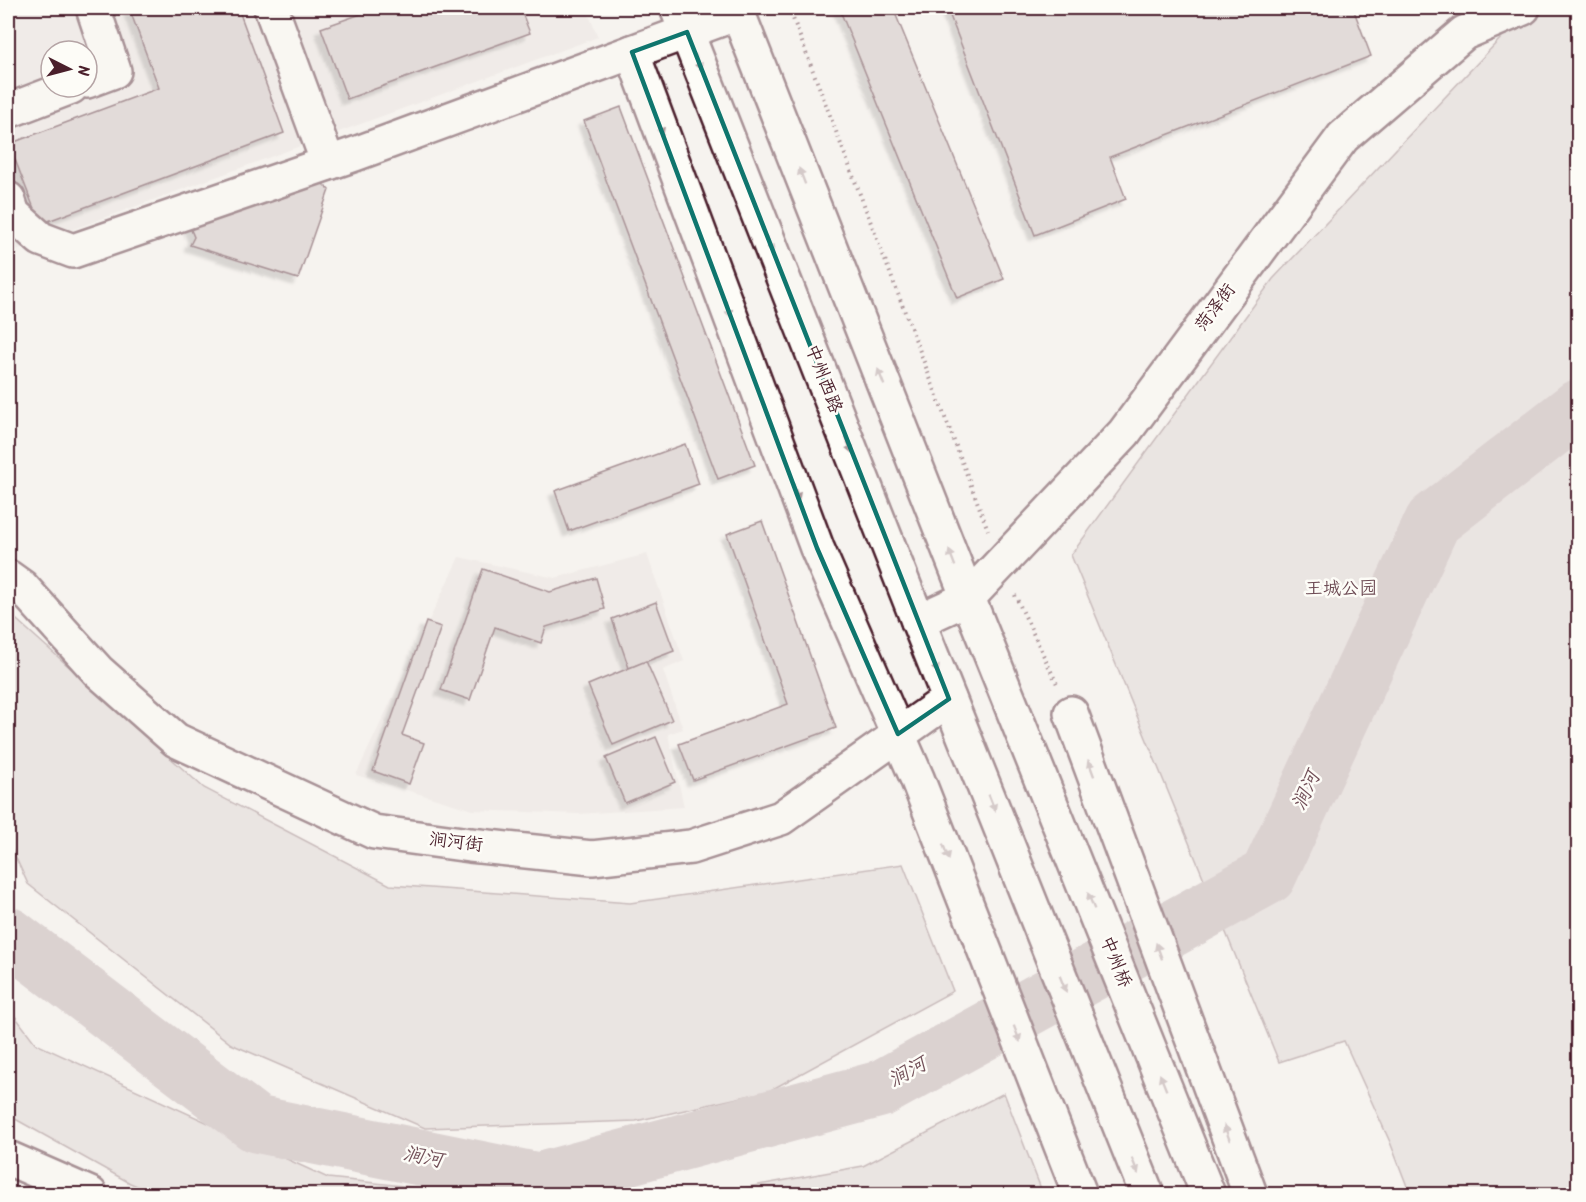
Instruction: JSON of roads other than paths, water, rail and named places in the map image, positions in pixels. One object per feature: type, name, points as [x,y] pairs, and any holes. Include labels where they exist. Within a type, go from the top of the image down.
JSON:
[{"type":"street","points":[[93,8],[114,71],[99,77]]},
{"type":"street","points":[[271,8],[328,163]]},
{"type":"street","name":"菏泽街","points":[[918,621],[968,598],[1124,433],[1343,137],[1464,33],[1523,8]]},
{"type":"street","points":[[8,200],[13,214],[41,239],[73,250],[328,163],[632,52],[682,20],[737,10],[968,598]]},
{"type":"street","name":"中州西路","points":[[682,20],[918,621],[1147,1194]]},
{"type":"street","points":[[632,52],[817,548],[917,778],[1080,1194]]},
{"type":"street","points":[[8,111],[40,99]]},
{"type":"street","name":"涧河街","points":[[8,577],[22,587],[98,671],[176,740],[374,832],[592,858],[691,847],[781,818],[949,699]]},
{"type":"street","name":"中州桥","points":[[968,598],[1208,1194]]},
{"type":"street","points":[[1071,713],[1249,1191]]},
{"type":"street","points":[[8,1158],[90,1194]]},
{"type":"waterway","name":"涧河","points":[[8,935],[256,1124],[538,1181],[880,1089],[1268,876],[1433,521],[1578,408]]},
{"type":"park label","name":"王城公园","points":[[1341,589]]}]
